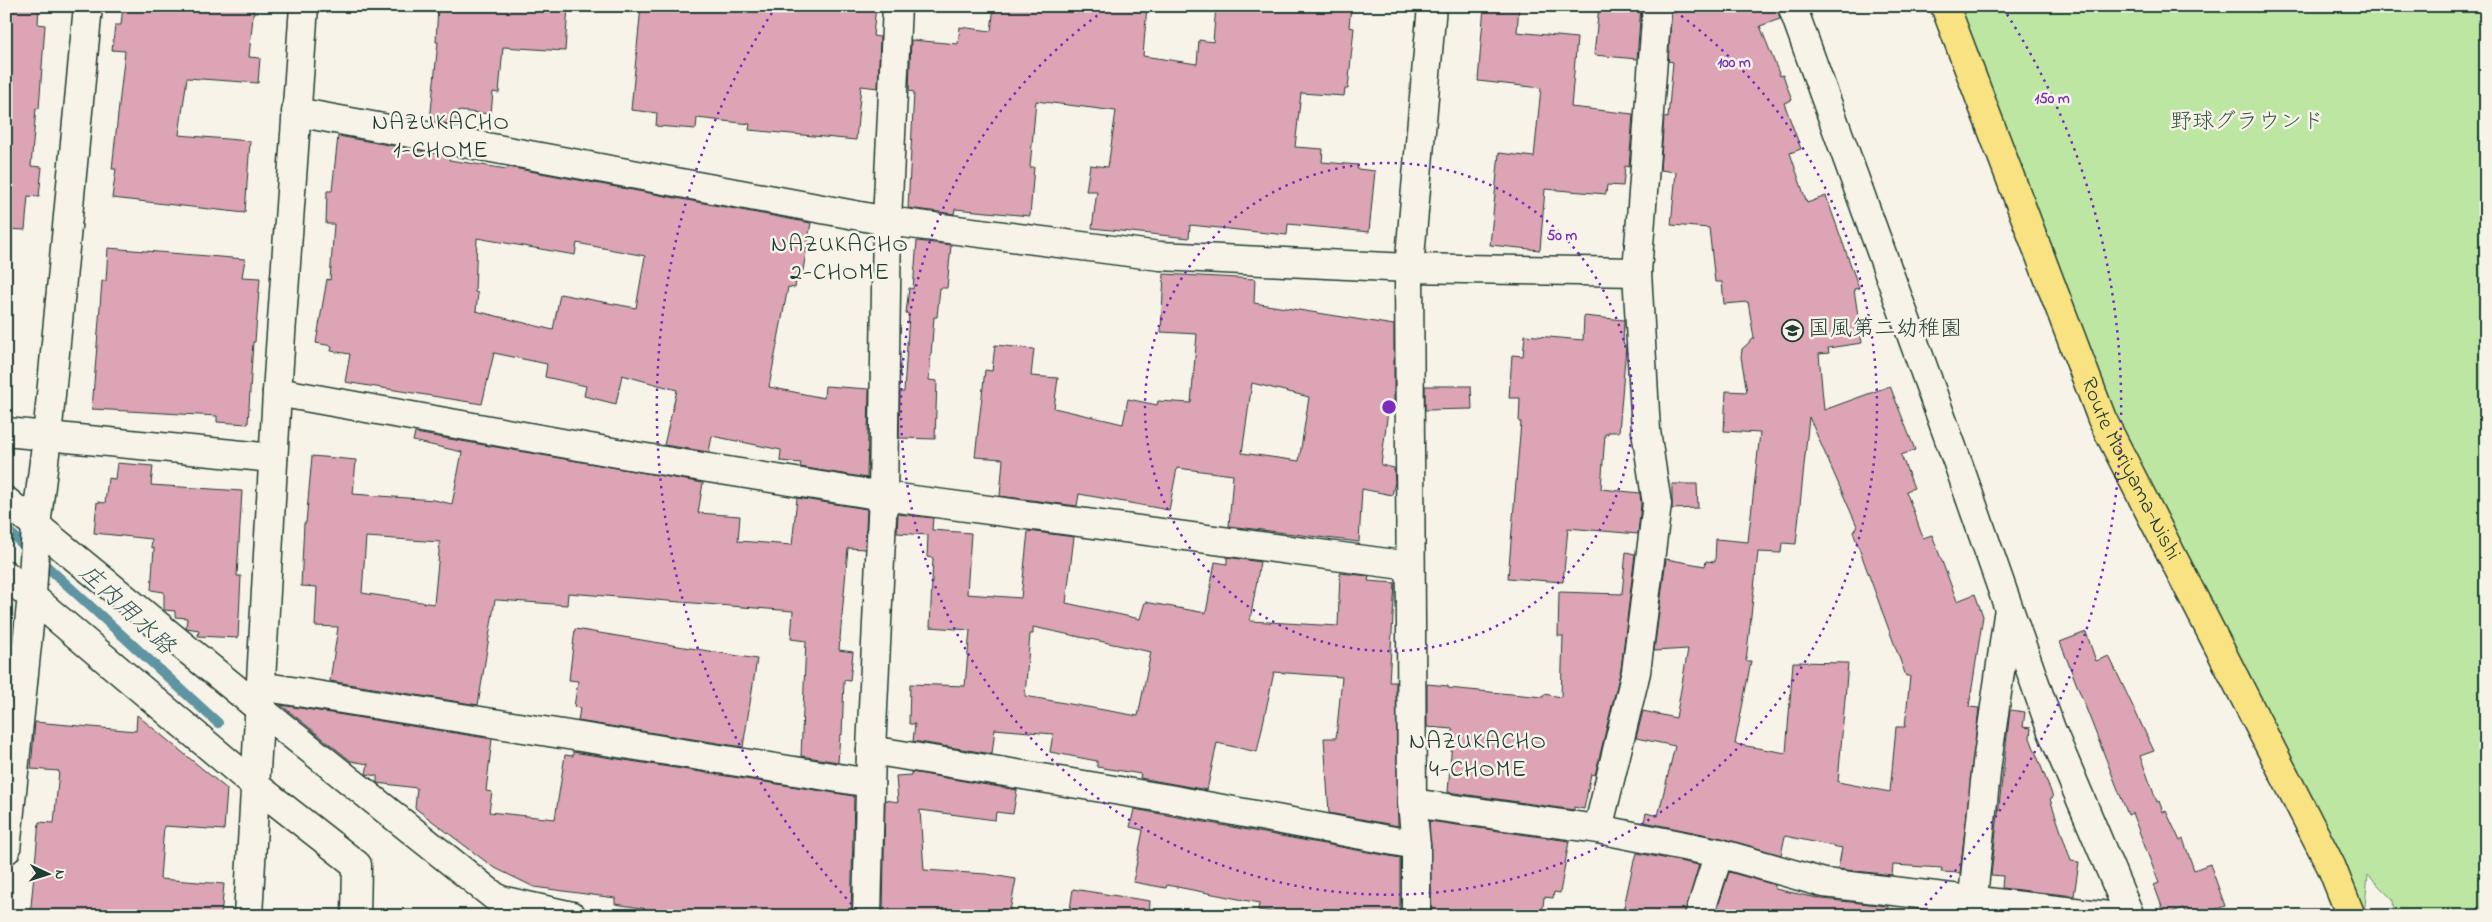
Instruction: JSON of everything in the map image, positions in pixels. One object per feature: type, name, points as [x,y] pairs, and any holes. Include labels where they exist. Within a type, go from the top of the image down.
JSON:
[{"type":"main road","name":"Route Moriyama-Nishi","points":[[1945,6],[2102,419],[2331,866],[2351,916]]},
{"type":"street","points":[[6,850],[88,6]]},
{"type":"street","points":[[248,916],[277,392],[304,6]]},
{"type":"street","points":[[867,916],[871,750],[883,496],[887,221],[897,6]]},
{"type":"street","points":[[1416,916],[1416,845],[1412,803],[1409,268],[1432,6]]},
{"type":"street","points":[[1598,829],[1636,672],[1657,504],[1646,431],[1637,272],[1657,6]]},
{"type":"street","points":[[1792,6],[1960,469],[2051,729],[2130,916]]},
{"type":"street","points":[[296,112],[887,221],[1160,256],[1409,268],[1637,272]]},
{"type":"street","points":[[277,392],[640,457],[883,496],[1410,566]]},
{"type":"street","points":[[6,432],[273,458]]},
{"type":"street","points":[[6,501],[260,698],[510,908],[572,916]]},
{"type":"street","points":[[6,575],[256,786],[357,865],[356,916]]},
{"type":"street","points":[[1971,908],[1987,763],[2008,609]]},
{"type":"street","points":[[260,698],[870,783]]},
{"type":"street","points":[[871,750],[1169,799],[1416,845]]},
{"type":"street","points":[[1412,803],[1598,829],[1719,853],[1824,883],[1971,908],[2109,916]]},
{"type":"street","points":[[1699,916],[1719,853]]},
{"type":"green space","name":"野球グラウンド","points":[[1945,6],[2486,6],[2486,916],[2394,916],[2393,900],[2368,875],[2364,916],[2102,419]]},
{"type":"building","points":[[6,6],[39,6],[38,24],[45,25],[39,109],[36,108],[31,166],[42,167],[39,197],[28,196],[25,230],[6,229]]},
{"type":"building","points":[[123,6],[254,6],[249,57],[260,58],[258,83],[187,78],[179,135],[250,141],[245,213],[112,198],[116,169],[112,169],[125,51],[112,50],[115,25],[121,25]]},
{"type":"building","points":[[438,6],[568,6],[565,51],[503,47],[499,93],[493,92],[491,114],[458,111],[455,125],[430,121],[438,42],[436,42]]},
{"type":"building","points":[[641,6],[876,6],[873,36],[880,37],[878,88],[861,86],[856,140],[749,130],[750,124],[697,118],[696,129],[656,126],[657,113],[631,110]]},
{"type":"building","points":[[994,6],[1147,6],[1143,56],[1197,64],[1199,40],[1213,42],[1216,6],[1351,6],[1349,27],[1354,28],[1348,89],[1345,89],[1344,96],[1301,93],[1295,147],[1323,149],[1322,162],[1358,165],[1357,169],[1375,171],[1369,232],[1288,224],[1287,235],[1190,225],[1189,238],[1092,228],[1097,191],[1086,191],[1090,165],[1108,167],[1116,111],[1036,101],[1030,167],[1034,167],[1030,216],[955,209],[954,214],[908,208],[914,92],[909,91],[911,40],[958,44],[960,27],[991,31]]},
{"type":"building","points":[[1484,6],[1519,6],[1517,32],[1577,38],[1571,107],[1633,114],[1629,167],[1625,166],[1623,186],[1607,185],[1606,194],[1545,189],[1540,250],[1490,245],[1499,153],[1534,157],[1541,88],[1478,81]]},
{"type":"building","points":[[1599,6],[1641,6],[1637,59],[1594,55]]},
{"type":"building","points":[[1672,6],[1777,6],[1780,19],[1760,26],[1780,76],[1783,75],[1792,100],[1784,103],[1801,149],[1790,153],[1807,203],[1826,196],[1859,288],[1854,289],[1862,343],[1828,348],[1829,353],[1819,354],[1824,410],[1890,386],[1915,450],[1901,455],[1914,488],[1906,491],[1923,538],[1932,535],[1957,601],[1975,594],[1983,616],[1969,707],[1979,708],[1960,873],[1941,872],[1942,868],[1893,865],[1892,875],[1838,869],[1842,848],[1785,836],[1781,855],[1722,838],[1644,822],[1646,813],[1658,816],[1675,746],[1636,738],[1643,711],[1676,718],[1688,649],[1654,651],[1666,559],[1705,566],[1706,561],[1715,562],[1716,539],[1748,542],[1760,433],[1724,431],[1726,391],[1747,392],[1741,357],[1742,349],[1754,338],[1748,302],[1724,304],[1722,282],[1715,282],[1709,228],[1671,225],[1676,172],[1660,170],[1664,117],[1668,118],[1673,62],[1668,61]],"holes":[[[1809,417],[1857,526],[1853,532],[1906,676],[1910,676],[1905,727],[1896,727],[1890,792],[1838,782],[1848,663],[1793,662],[1786,753],[1735,744],[1751,661],[1746,661],[1758,552],[1781,553],[1782,543],[1796,544]]]},
{"type":"building","points":[[338,136],[450,156],[449,160],[507,169],[508,167],[811,223],[802,276],[797,275],[795,288],[788,287],[769,387],[824,398],[825,386],[869,389],[867,478],[800,467],[801,463],[780,461],[781,450],[712,436],[709,452],[664,445],[677,390],[622,375],[616,404],[584,396],[586,386],[545,377],[547,364],[494,353],[482,404],[345,382],[350,354],[331,351],[332,346],[316,343],[327,279],[330,280],[334,224],[326,224],[327,191],[332,191]],"holes":[[[477,238],[575,255],[577,243],[645,256],[636,308],[560,294],[553,330],[476,311],[478,293],[475,292]]]},
{"type":"building","points":[[917,241],[951,245],[947,288],[940,288],[937,317],[934,317],[929,380],[937,381],[935,439],[899,438],[900,392],[904,392],[909,314],[906,313],[909,288],[913,289]]},
{"type":"building","points":[[108,248],[245,259],[242,277],[260,278],[255,342],[253,342],[248,424],[217,422],[217,416],[92,409],[102,281],[106,281]]},
{"type":"building","points":[[1164,274],[1255,279],[1254,303],[1394,325],[1394,411],[1388,411],[1381,465],[1394,468],[1395,482],[1392,495],[1362,489],[1359,542],[1229,526],[1233,475],[1177,468],[1169,510],[1079,494],[1077,506],[1000,496],[1003,459],[975,457],[985,370],[992,371],[995,345],[1034,349],[1031,376],[1058,378],[1054,408],[1123,424],[1128,399],[1157,405],[1158,401],[1191,403],[1197,334],[1161,332]],"holes":[[[1252,383],[1309,397],[1299,461],[1242,453]]]},
{"type":"building","points":[[1584,316],[1624,320],[1623,343],[1626,346],[1619,432],[1608,432],[1608,434],[1605,434],[1601,489],[1640,493],[1641,504],[1638,534],[1568,528],[1563,582],[1508,578],[1521,422],[1519,422],[1520,398],[1509,398],[1512,355],[1523,356],[1525,335],[1583,340]]},
{"type":"building","points":[[1425,386],[1471,386],[1472,409],[1425,410]]},
{"type":"building","points":[[415,433],[703,483],[698,513],[740,516],[738,541],[792,545],[797,498],[867,509],[865,549],[848,548],[839,650],[853,652],[850,681],[844,680],[842,735],[840,735],[838,762],[801,756],[806,641],[791,639],[793,611],[568,593],[567,605],[495,600],[478,705],[330,681],[338,627],[315,626],[317,587],[301,586],[304,523],[306,523],[312,456],[356,460],[353,494],[434,500],[452,504],[462,452],[413,441]],"holes":[[[366,537],[440,542],[434,604],[362,593]]]},
{"type":"building","points":[[117,463],[153,466],[151,485],[242,491],[237,576],[241,576],[238,638],[198,636],[199,630],[186,628],[187,618],[175,617],[175,611],[164,610],[164,592],[151,590],[154,548],[151,547],[152,539],[94,533],[97,502],[105,503],[108,478],[115,479]]},
{"type":"building","points":[[1672,484],[1697,484],[1698,508],[1672,509]]},
{"type":"building","points":[[898,514],[933,518],[932,530],[971,533],[967,594],[1021,598],[1028,531],[1074,537],[1066,603],[1140,619],[1145,602],[1206,613],[1215,562],[1227,564],[1227,557],[1260,562],[1250,621],[1338,626],[1340,573],[1369,576],[1368,581],[1395,583],[1389,682],[1396,682],[1398,826],[1329,813],[1324,738],[1336,738],[1342,677],[1274,672],[1257,752],[1217,743],[1207,790],[1140,778],[1141,774],[1097,767],[1097,761],[1050,752],[1053,734],[995,729],[992,754],[913,741],[915,724],[909,724],[910,684],[965,686],[970,630],[930,627],[933,558],[927,557],[928,535],[897,533]],"holes":[[[1033,627],[1151,652],[1138,716],[1025,696],[1030,634],[1033,634]]]},
{"type":"building","points":[[1626,552],[1635,554],[1621,669],[1595,775],[1591,774],[1584,809],[1574,807],[1574,810],[1448,792],[1453,729],[1427,727],[1427,684],[1448,686],[1448,688],[1543,697],[1544,694],[1561,697],[1563,636],[1558,636],[1559,592],[1622,594]]},
{"type":"building","points":[[575,629],[757,659],[743,747],[578,721],[580,708],[574,707],[578,681],[569,680]]},
{"type":"building","points":[[2086,632],[2096,661],[2109,656],[2154,751],[2140,756],[2157,802],[2159,801],[2163,812],[2166,811],[2180,841],[2183,839],[2194,870],[2210,864],[2225,906],[2198,916],[2187,916],[2183,908],[2165,915],[2154,885],[2159,883],[2132,813],[2128,815],[2060,642]]},
{"type":"building","points":[[281,705],[492,739],[486,791],[492,792],[489,812],[555,819],[565,755],[573,756],[573,752],[854,796],[851,916],[693,916],[615,904],[615,898],[534,887],[493,867],[415,808],[417,788],[377,783],[377,776],[366,774],[368,764],[351,761]]},
{"type":"building","points":[[2010,710],[2025,712],[2023,727],[2031,728],[2030,738],[2053,797],[2050,799],[2071,861],[2079,862],[2074,896],[2002,888],[2003,876],[1991,875]]},
{"type":"building","points":[[137,715],[227,789],[224,830],[164,826],[160,879],[224,884],[221,916],[30,916],[39,822],[54,823],[59,771],[31,769],[35,722],[136,731]]},
{"type":"building","points":[[911,772],[1017,790],[1013,814],[996,812],[995,820],[920,810],[924,870],[986,874],[1016,879],[1009,916],[883,916],[885,800],[898,802],[896,776],[911,775]]},
{"type":"building","points":[[1134,809],[1400,858],[1400,916],[1299,916],[1258,910],[1259,903],[1167,885],[1166,888],[1133,882],[1143,830],[1130,827]]},
{"type":"building","points":[[1429,821],[1569,841],[1560,893],[1554,892],[1553,898],[1544,897],[1542,916],[1432,916]]},
{"type":"building","points":[[1637,853],[1699,865],[1684,916],[1622,916]]},
{"type":"building","points":[[1729,872],[1775,885],[1775,889],[1822,899],[1888,906],[1887,916],[1715,916]]},
{"type":"building","points":[[1073,889],[1150,901],[1149,916],[1069,916]]},
{"type":"waterway","name":"庄内用水路","points":[[6,529],[218,723]]},
{"type":"place","name":"国風第二幼稚園","points":[[1792,330]]},
{"type":"district","name":"NAZUKACHO 1-CHOME","points":[[441,137]]},
{"type":"district","name":"NAZUKACHO 2-CHOME","points":[[840,259]]},
{"type":"district","name":"NAZUKACHO 4-CHOME","points":[[1478,756]]}]
